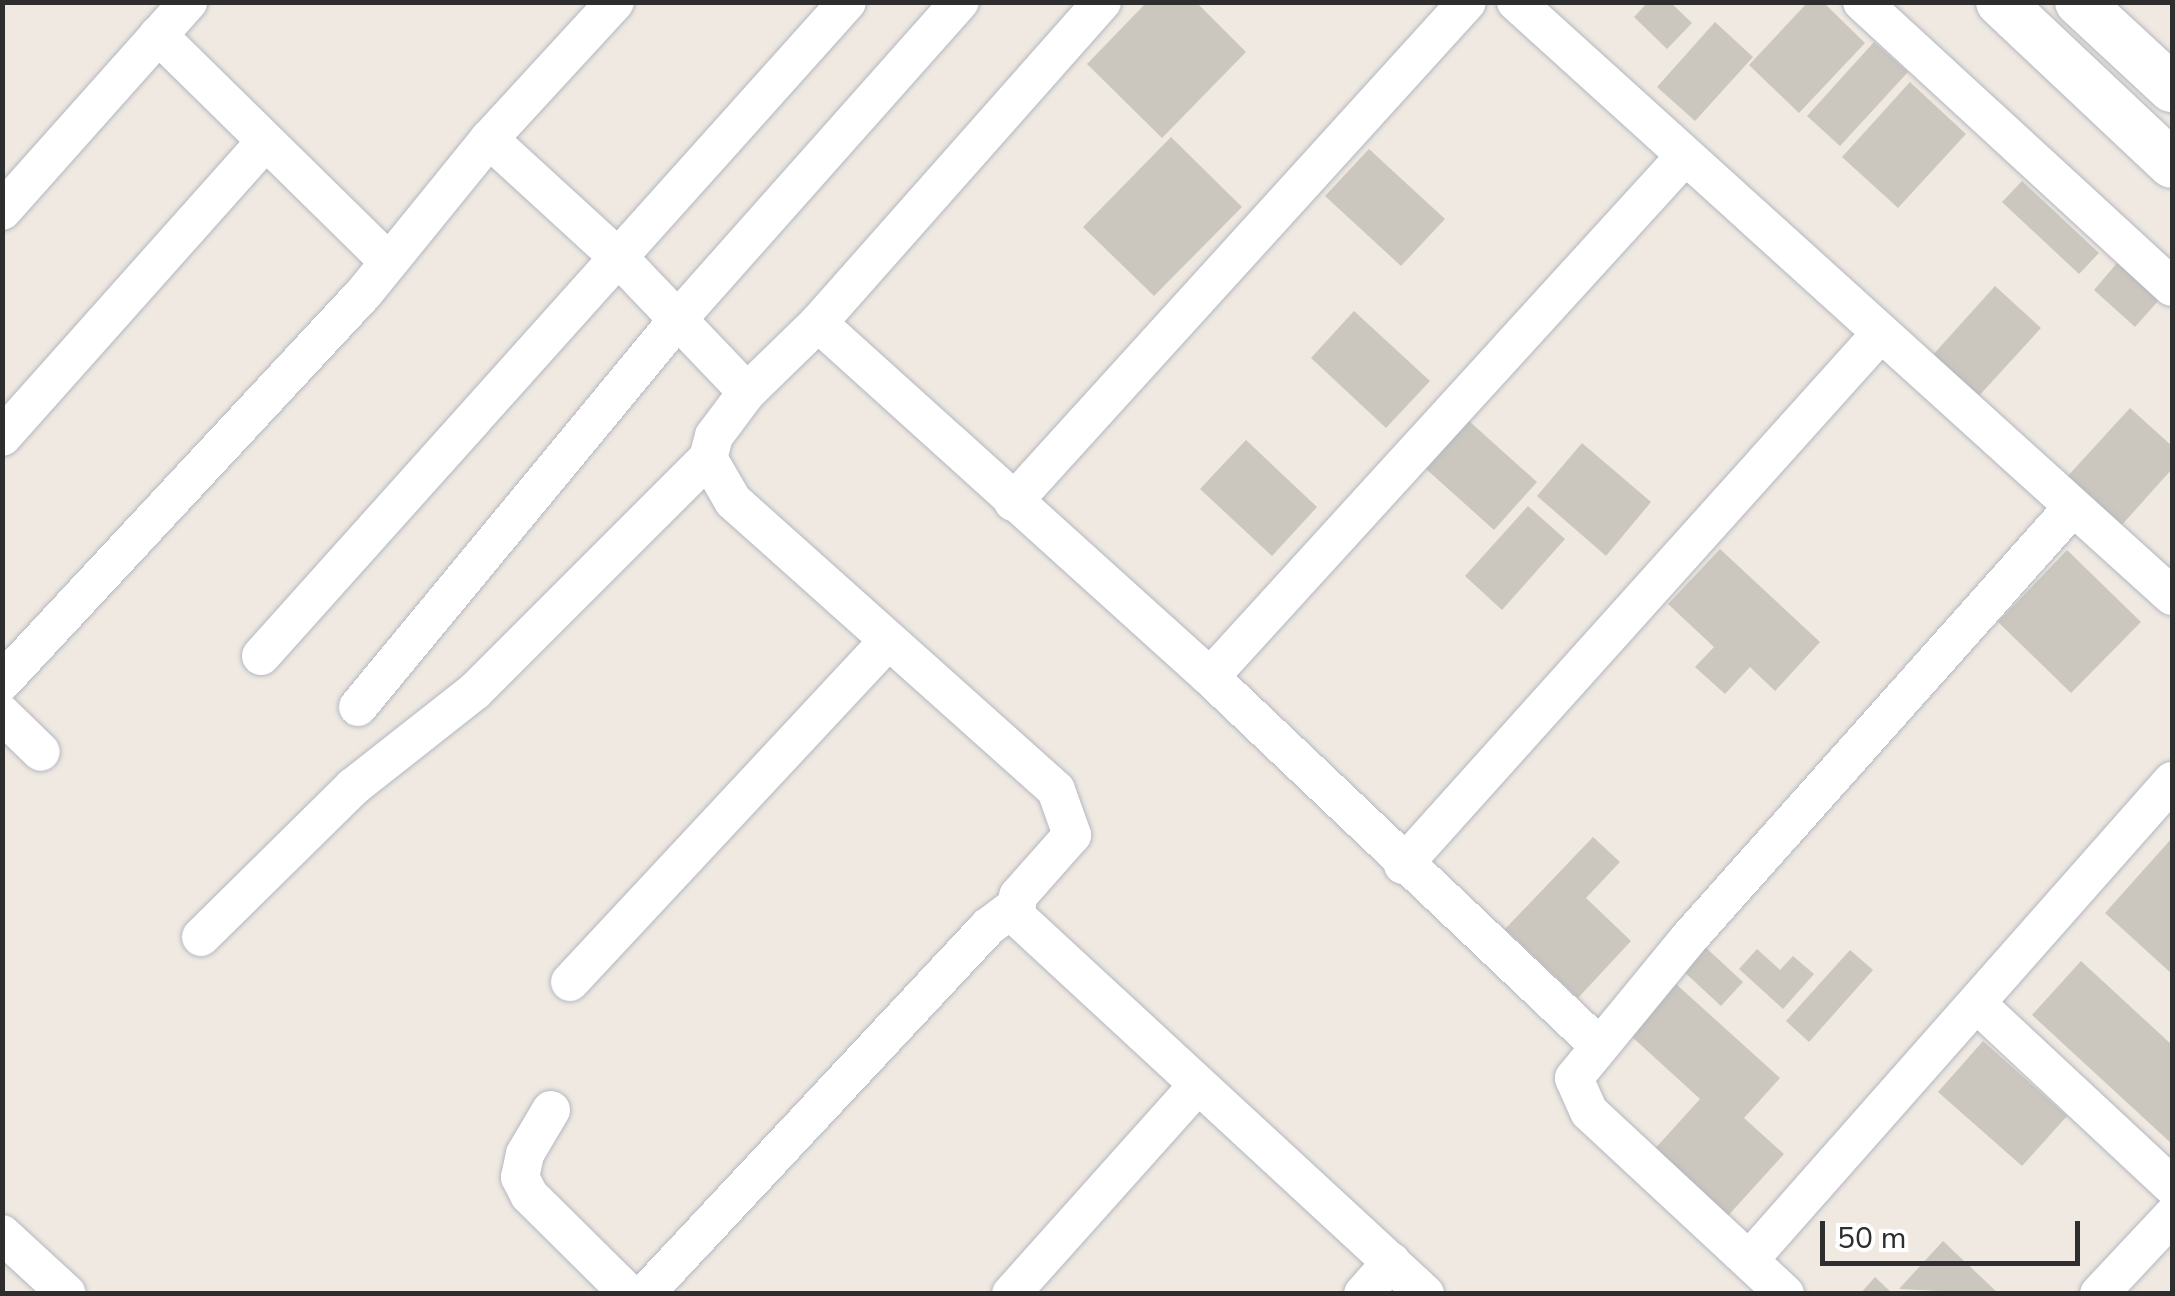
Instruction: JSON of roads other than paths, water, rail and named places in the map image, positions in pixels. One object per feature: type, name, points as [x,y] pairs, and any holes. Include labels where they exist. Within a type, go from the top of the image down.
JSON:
[{"type":"street","points":[[2,211],[188,2]]},
{"type":"street","points":[[261,656],[847,2]]},
{"type":"street","points":[[358,707],[679,318],[960,2]]},
{"type":"street","points":[[202,937],[353,787],[475,691],[708,458],[714,436],[747,392],[818,323],[1102,2]]},
{"type":"street","points":[[1013,502],[1467,2]]},
{"type":"street","points":[[1516,2],[2172,596]]},
{"type":"street","points":[[1862,2],[2172,287]]},
{"type":"street","points":[[2000,2],[2172,164]]},
{"type":"street","points":[[2079,2],[2172,88]]},
{"type":"street","points":[[2,682],[388,260],[596,9]]},
{"type":"street","points":[[158,36],[388,260]]},
{"type":"street","points":[[489,139],[618,258],[747,392]]},
{"type":"street","points":[[2,437],[265,142]]},
{"type":"street","points":[[1210,678],[1685,156]]},
{"type":"street","points":[[818,323],[1210,678],[1403,865],[1597,1044]]},
{"type":"street","points":[[1403,865],[1880,333]]},
{"type":"street","points":[[646,1294],[988,927],[1014,908],[1072,835],[1070,816],[1056,790],[734,500],[708,458]]},
{"type":"street","points":[[1784,1294],[1583,1103],[1574,1078],[1597,1044],[2073,507]]},
{"type":"street","points":[[570,982],[888,640]]},
{"type":"street","points":[[2,714],[41,752]]},
{"type":"street","points":[[1749,1260],[2172,781]]},
{"type":"street","points":[[1014,908],[1024,926],[1425,1294]]},
{"type":"street","points":[[1978,1005],[2172,1186]]},
{"type":"street","points":[[1011,1294],[1198,1085]]},
{"type":"street","points":[[551,1110],[524,1154],[520,1176],[529,1195],[629,1294]]},
{"type":"street","points":[[2099,1294],[2172,1216]]},
{"type":"street","points":[[2,1234],[67,1294]]},
{"type":"street","points":[[1363,1294],[1391,1262]]}]
